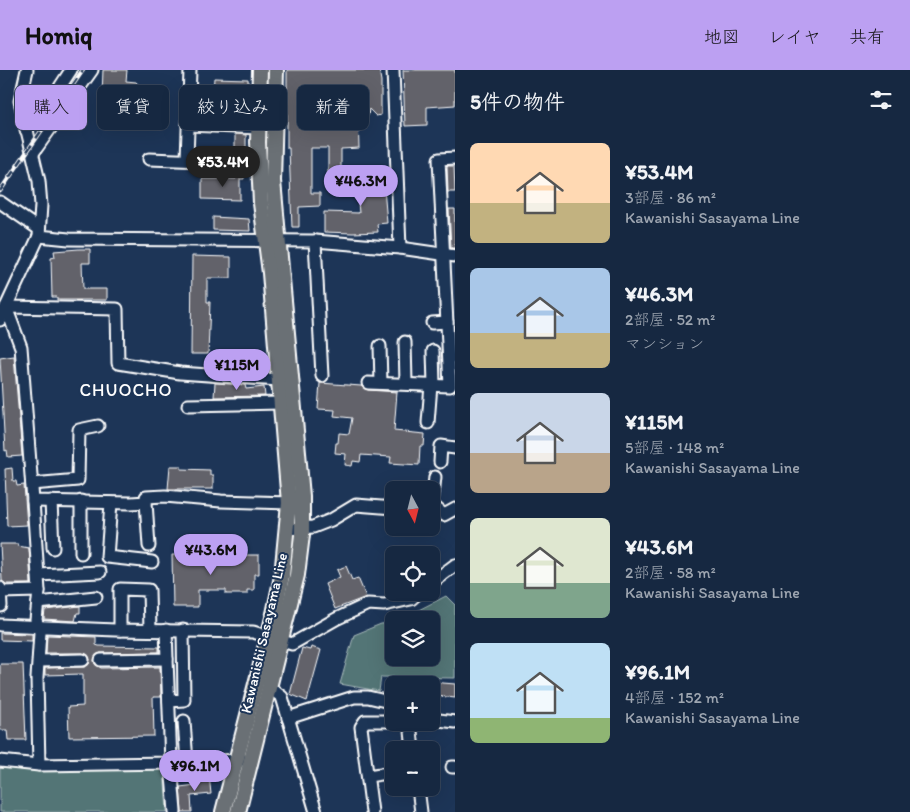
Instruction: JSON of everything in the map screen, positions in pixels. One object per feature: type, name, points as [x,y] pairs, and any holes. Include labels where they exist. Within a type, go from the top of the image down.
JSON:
[{"type":"main road","name":"Kawanishi Sasayama Line","points":[[260,70],[260,85]]},
{"type":"main road","name":"Kawanishi Sasayama Line","points":[[238,812],[270,688],[289,503],[278,380],[272,240],[276,70]]},
{"type":"main road","name":"Kawanishi Sasayama Line","points":[[223,812],[236,760],[274,638],[297,575],[302,528],[302,496],[272,240],[259,163],[259,130]]},
{"type":"street","points":[[24,85],[27,70]]},
{"type":"street","points":[[61,85],[71,70]]},
{"type":"street","points":[[32,153],[92,70]]},
{"type":"street","points":[[189,85],[190,70]]},
{"type":"street","points":[[393,70],[400,248]]},
{"type":"street","points":[[0,320],[20,280],[39,232],[41,205],[39,181],[26,130]]},
{"type":"street","points":[[187,159],[188,130]]},
{"type":"street","points":[[368,384],[406,383],[450,386],[452,360],[443,254],[439,159],[455,158]]},
{"type":"street","points":[[149,159],[259,163]]},
{"type":"street","points":[[0,202],[39,232],[69,239],[315,241],[400,248],[455,256]]},
{"type":"street","points":[[315,241],[322,376]]},
{"type":"street","points":[[6,307],[117,309],[118,363],[180,374],[278,380]]},
{"type":"street","points":[[6,307],[21,347],[32,484],[39,591],[36,620],[40,632],[37,678],[39,765]]},
{"type":"street","points":[[432,322],[450,327]]},
{"type":"street","points":[[405,342],[406,383]]},
{"type":"street","points":[[380,346],[381,383]]},
{"type":"street","points":[[428,423],[432,385],[432,351]]},
{"type":"street","points":[[188,405],[280,403]]},
{"type":"street","points":[[32,484],[78,480],[79,430],[98,426]]},
{"type":"street","points":[[440,462],[441,446],[455,448]]},
{"type":"street","points":[[149,546],[146,498],[165,496],[222,501],[289,503]]},
{"type":"street","points":[[33,501],[146,502]]},
{"type":"street","points":[[51,501],[54,548]]},
{"type":"street","points":[[80,553],[81,501]]},
{"type":"street","points":[[111,503],[107,557],[152,562]]},
{"type":"street","points":[[287,529],[313,527],[331,520],[356,505],[385,507]]},
{"type":"street","points":[[440,512],[444,515],[455,509]]},
{"type":"street","points":[[440,576],[455,565]]},
{"type":"street","points":[[38,575],[100,572]]},
{"type":"street","points":[[0,588],[1,606]]},
{"type":"street","points":[[120,630],[120,590],[149,590],[150,630]]},
{"type":"street","points":[[0,592],[39,591]]},
{"type":"street","points":[[38,603],[96,597]]},
{"type":"street","points":[[0,625],[120,630],[253,632],[292,644],[336,619],[368,604],[384,605],[402,601]]},
{"type":"street","points":[[166,630],[171,763],[175,812]]},
{"type":"street","points":[[169,701],[184,700],[183,630]]},
{"type":"street","points":[[102,660],[167,659]]},
{"type":"street","points":[[39,660],[83,660]]},
{"type":"street","points":[[270,688],[282,697],[316,812]]},
{"type":"street","points":[[288,718],[354,698],[368,697],[385,701]]},
{"type":"street","points":[[440,720],[455,722]]},
{"type":"street","points":[[184,721],[187,762]]},
{"type":"street","points":[[372,812],[361,727],[364,721],[385,721]]},
{"type":"street","points":[[0,761],[39,765],[251,760]]},
{"type":"street","points":[[368,776],[385,773]]},
{"type":"street","points":[[419,796],[421,812]]},
{"type":"green space","points":[[446,596],[455,605],[455,678],[440,678],[440,676],[385,676],[381,677],[379,691],[340,684],[354,635],[381,624],[385,624],[385,666],[440,666],[440,611],[417,611],[440,601]]},
{"type":"green space","points":[[0,767],[39,770],[164,769],[167,812],[0,812]]},
{"type":"building","points":[[103,70],[127,70],[126,81],[138,84],[138,85],[102,85]]},
{"type":"building","points":[[287,70],[379,70],[381,81],[381,115],[376,116],[369,109],[369,85],[297,85],[297,130],[358,130],[359,148],[341,149],[341,187],[328,187],[328,148],[311,148],[311,193],[320,193],[320,206],[299,207],[299,227],[292,227],[289,148],[287,148]]},
{"type":"building","points":[[403,70],[455,70],[455,105],[427,107],[427,125],[405,126]]},
{"type":"building","points":[[214,78],[248,79],[248,85],[214,85]]},
{"type":"building","points":[[235,134],[246,135],[246,155],[235,155]]},
{"type":"building","points":[[447,166],[454,166],[455,192],[448,192]]},
{"type":"building","points":[[375,169],[375,178],[383,177],[387,223],[377,224],[378,232],[324,232],[324,212],[359,213],[357,192],[353,193],[352,178],[359,178],[359,170]]},
{"type":"building","points":[[236,170],[247,170],[247,173],[244,173],[244,179],[240,179],[240,200],[202,199],[202,179],[236,179]]},
{"type":"building","points":[[449,209],[455,209],[455,248],[451,248]]},
{"type":"building","points":[[213,217],[249,219],[250,231],[213,230]]},
{"type":"building","points":[[90,249],[90,263],[82,263],[83,289],[107,289],[107,300],[57,300],[57,297],[52,297],[51,258],[55,257],[54,251]]},
{"type":"building","points":[[192,256],[231,257],[231,278],[207,278],[207,302],[210,302],[208,354],[191,354]]},
{"type":"building","points":[[14,356],[22,456],[8,457],[7,450],[5,451],[0,358]]},
{"type":"building","points":[[215,383],[245,385],[246,389],[264,387],[265,396],[214,397]]},
{"type":"building","points":[[320,383],[361,386],[368,390],[397,392],[394,431],[425,434],[424,446],[420,446],[419,465],[390,463],[391,457],[361,455],[360,462],[353,461],[352,466],[345,465],[346,454],[335,453],[336,443],[338,443],[339,433],[349,434],[352,418],[334,416],[335,410],[318,409]]},
{"type":"building","points":[[170,466],[181,466],[181,469],[210,470],[210,475],[213,475],[213,489],[168,489]]},
{"type":"building","points":[[12,468],[13,481],[16,481],[17,486],[24,485],[27,525],[7,526],[5,469]]},
{"type":"building","points":[[0,544],[18,544],[18,546],[29,548],[31,584],[6,584],[2,581]]},
{"type":"building","points":[[172,555],[259,555],[259,574],[254,574],[254,590],[247,590],[247,594],[226,594],[226,590],[198,590],[198,607],[173,607]]},
{"type":"building","points":[[346,566],[352,580],[358,578],[366,597],[335,609],[325,584],[340,577],[337,570]]},
{"type":"building","points":[[80,606],[80,613],[77,613],[75,621],[44,619],[45,610]]},
{"type":"building","points":[[0,633],[32,634],[32,641],[0,640]]},
{"type":"building","points":[[47,635],[96,637],[96,645],[99,646],[159,647],[159,652],[100,653],[94,660],[95,664],[101,668],[160,667],[161,697],[153,697],[154,736],[69,737],[68,707],[83,706],[83,674],[45,675],[45,668],[84,667],[89,664],[90,659],[83,653],[46,653]]},
{"type":"building","points":[[311,647],[321,650],[307,701],[290,694],[302,648],[310,650]]},
{"type":"building","points":[[0,664],[23,664],[26,740],[8,740],[7,730],[0,730]]},
{"type":"building","points":[[440,683],[455,684],[455,698],[440,696]]},
{"type":"building","points":[[200,774],[209,775],[211,794],[191,796],[192,812],[182,812],[180,787],[196,785],[196,783],[199,783]]},
{"type":"railway","points":[[0,191],[83,70]]},
{"type":"district","name":"CHUOCHO","points":[[126,390]]}]
